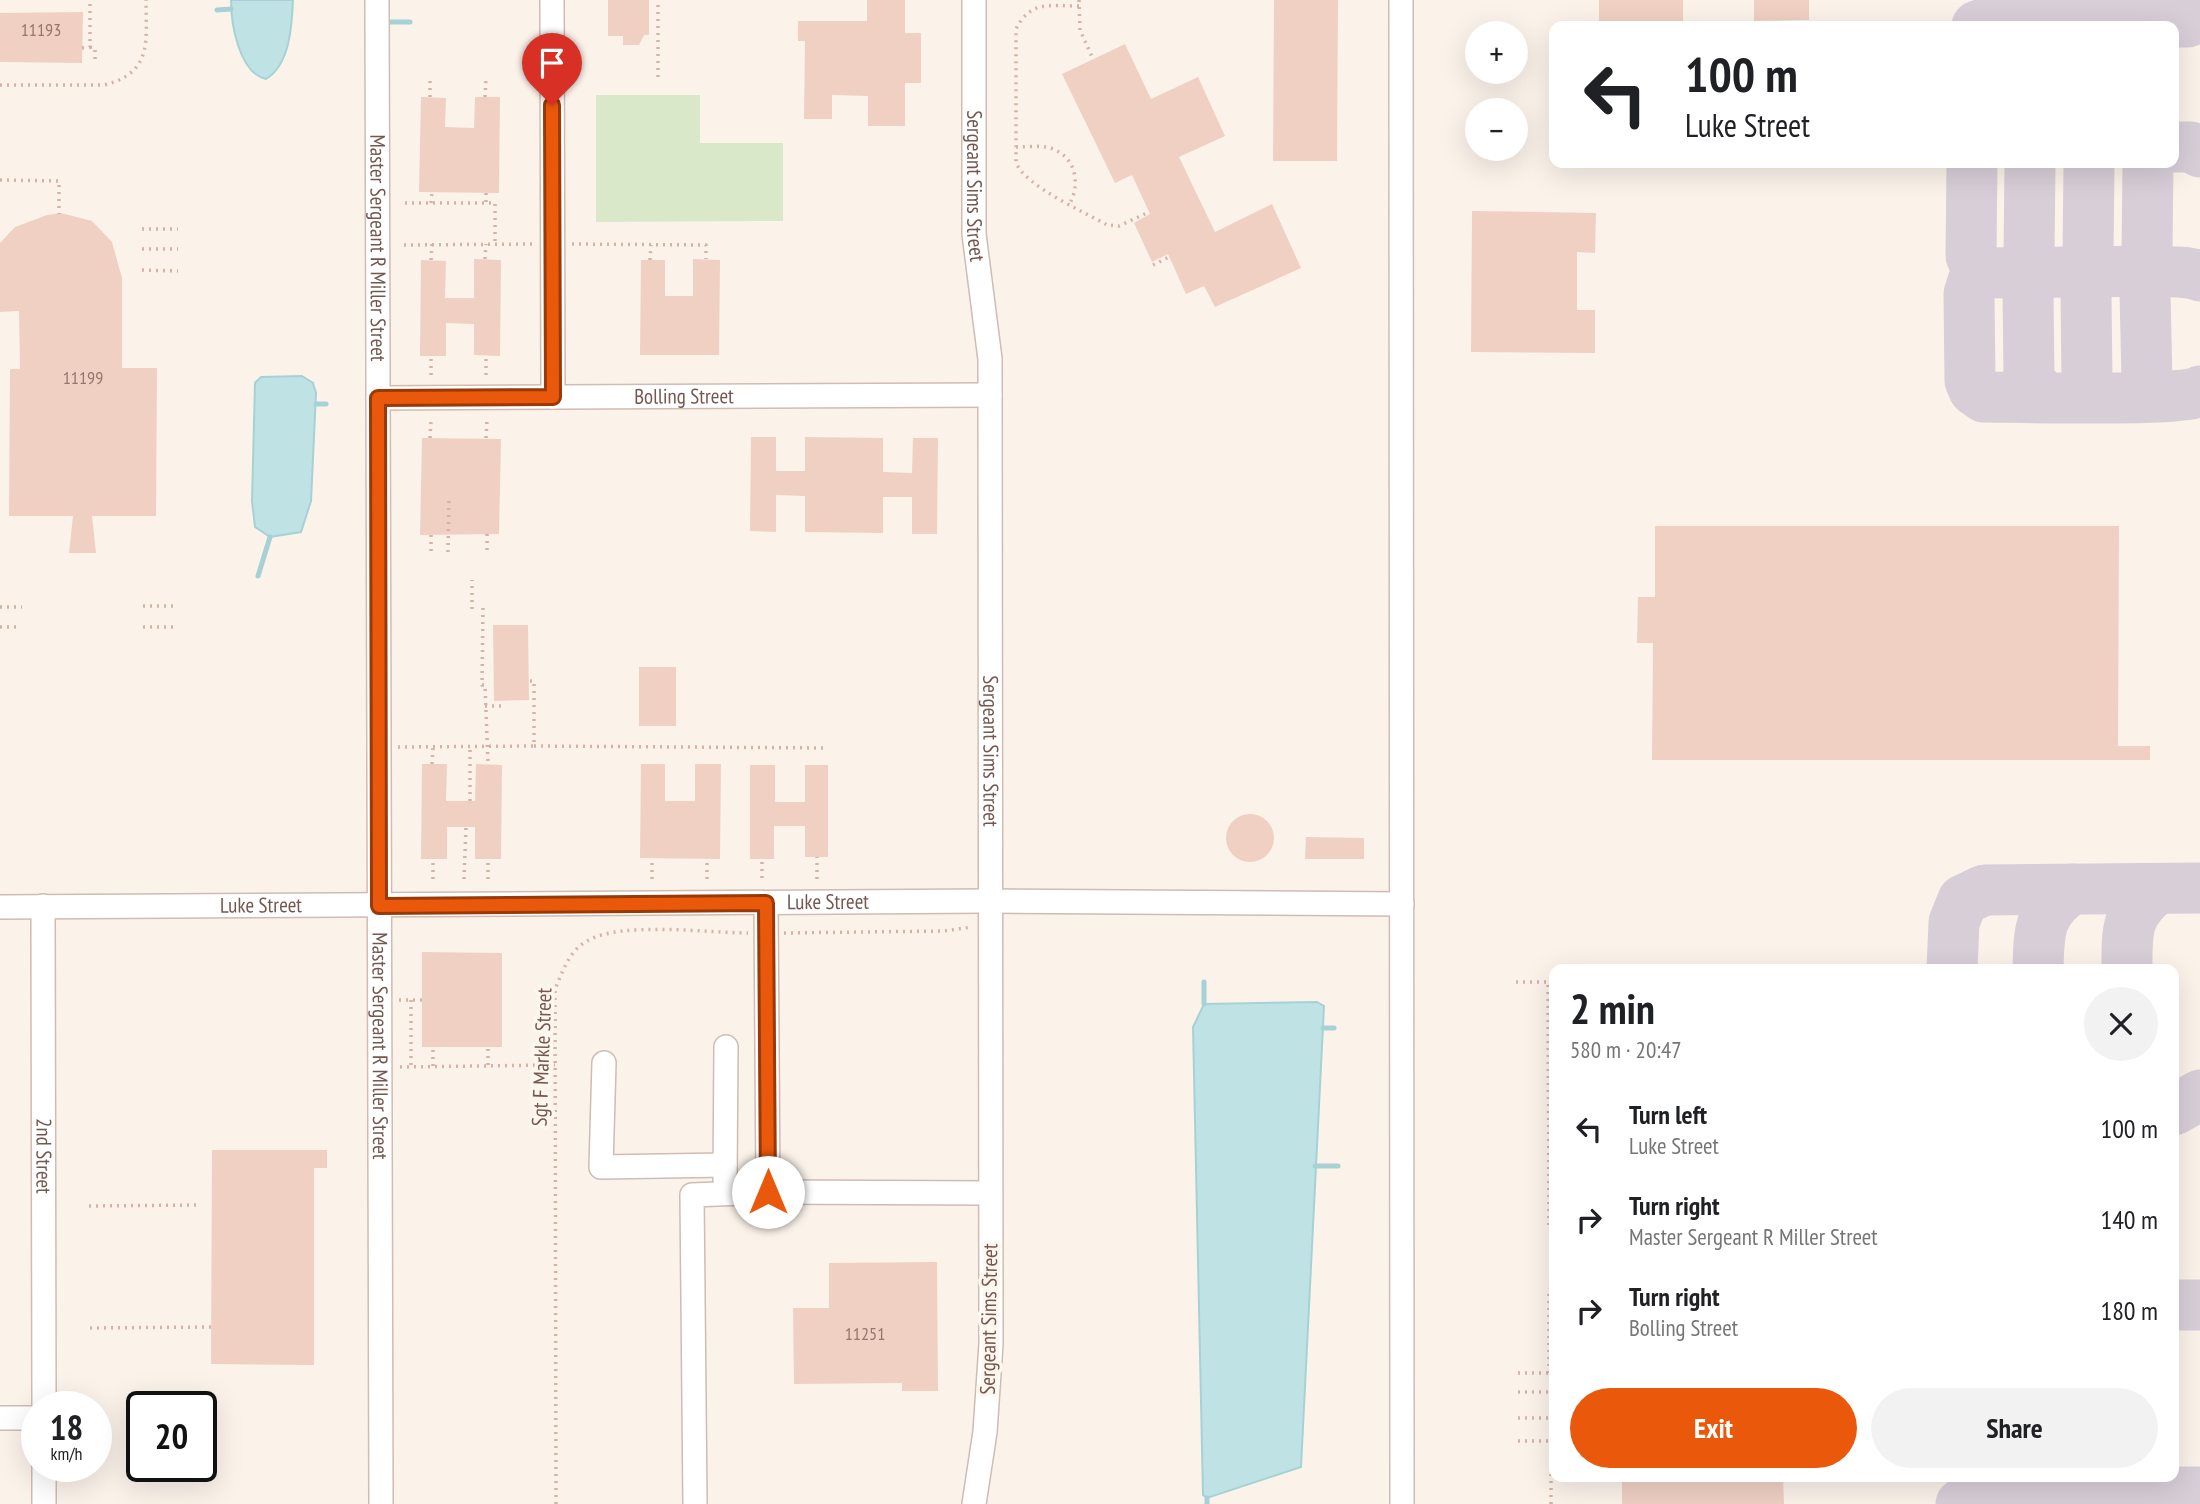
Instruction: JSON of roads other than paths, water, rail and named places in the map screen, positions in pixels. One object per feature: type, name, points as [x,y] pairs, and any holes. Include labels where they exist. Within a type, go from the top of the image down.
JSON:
[{"type":"street","name":"Master Sergeant R Miller Street","points":[[377,0],[381,1504]]},
{"type":"street","points":[[552,0],[553,397]]},
{"type":"street","name":"Sergeant Sims Street","points":[[974,0],[974,234],[986,324],[990,395],[989,1389],[974,1504]]},
{"type":"street","points":[[1401,0],[1402,1504]]},
{"type":"street","name":"Bolling Street","points":[[378,398],[990,395]]},
{"type":"street","name":"Luke Street","points":[[0,907],[989,901],[1402,904]]},
{"type":"street","points":[[766,903],[768,1192]]},
{"type":"street","name":"2nd Street","points":[[43,906],[44,1391]]},
{"type":"street","points":[[725,1194],[726,1047]]},
{"type":"street","points":[[604,1063],[601,1167],[725,1165]]},
{"type":"street","points":[[695,1504],[692,1195],[768,1192],[990,1193]]},
{"type":"street","points":[[0,1418],[21,1418]]},
{"type":"street","points":[[44,1482],[44,1504]]},
{"type":"water","points":[[231,0],[293,0],[285,54],[274,73],[266,79],[249,68],[243,58],[235,34]]},
{"type":"water","points":[[302,376],[313,383],[316,393],[311,501],[301,532],[270,537],[255,527],[252,501],[255,383],[261,377]]},
{"type":"water","points":[[1317,1002],[1324,1006],[1301,1467],[1207,1498],[1203,1495],[1193,1027],[1204,1004]]},
{"type":"waterway","points":[[217,10],[231,9]]},
{"type":"waterway","points":[[382,22],[410,22]]},
{"type":"waterway","points":[[316,404],[326,404]]},
{"type":"waterway","points":[[258,576],[270,537]]},
{"type":"waterway","points":[[1204,982],[1204,1004]]},
{"type":"waterway","points":[[1323,1028],[1334,1028]]},
{"type":"waterway","points":[[1315,1166],[1338,1166]]},
{"type":"waterway","points":[[1207,1498],[1207,1504]]}]
